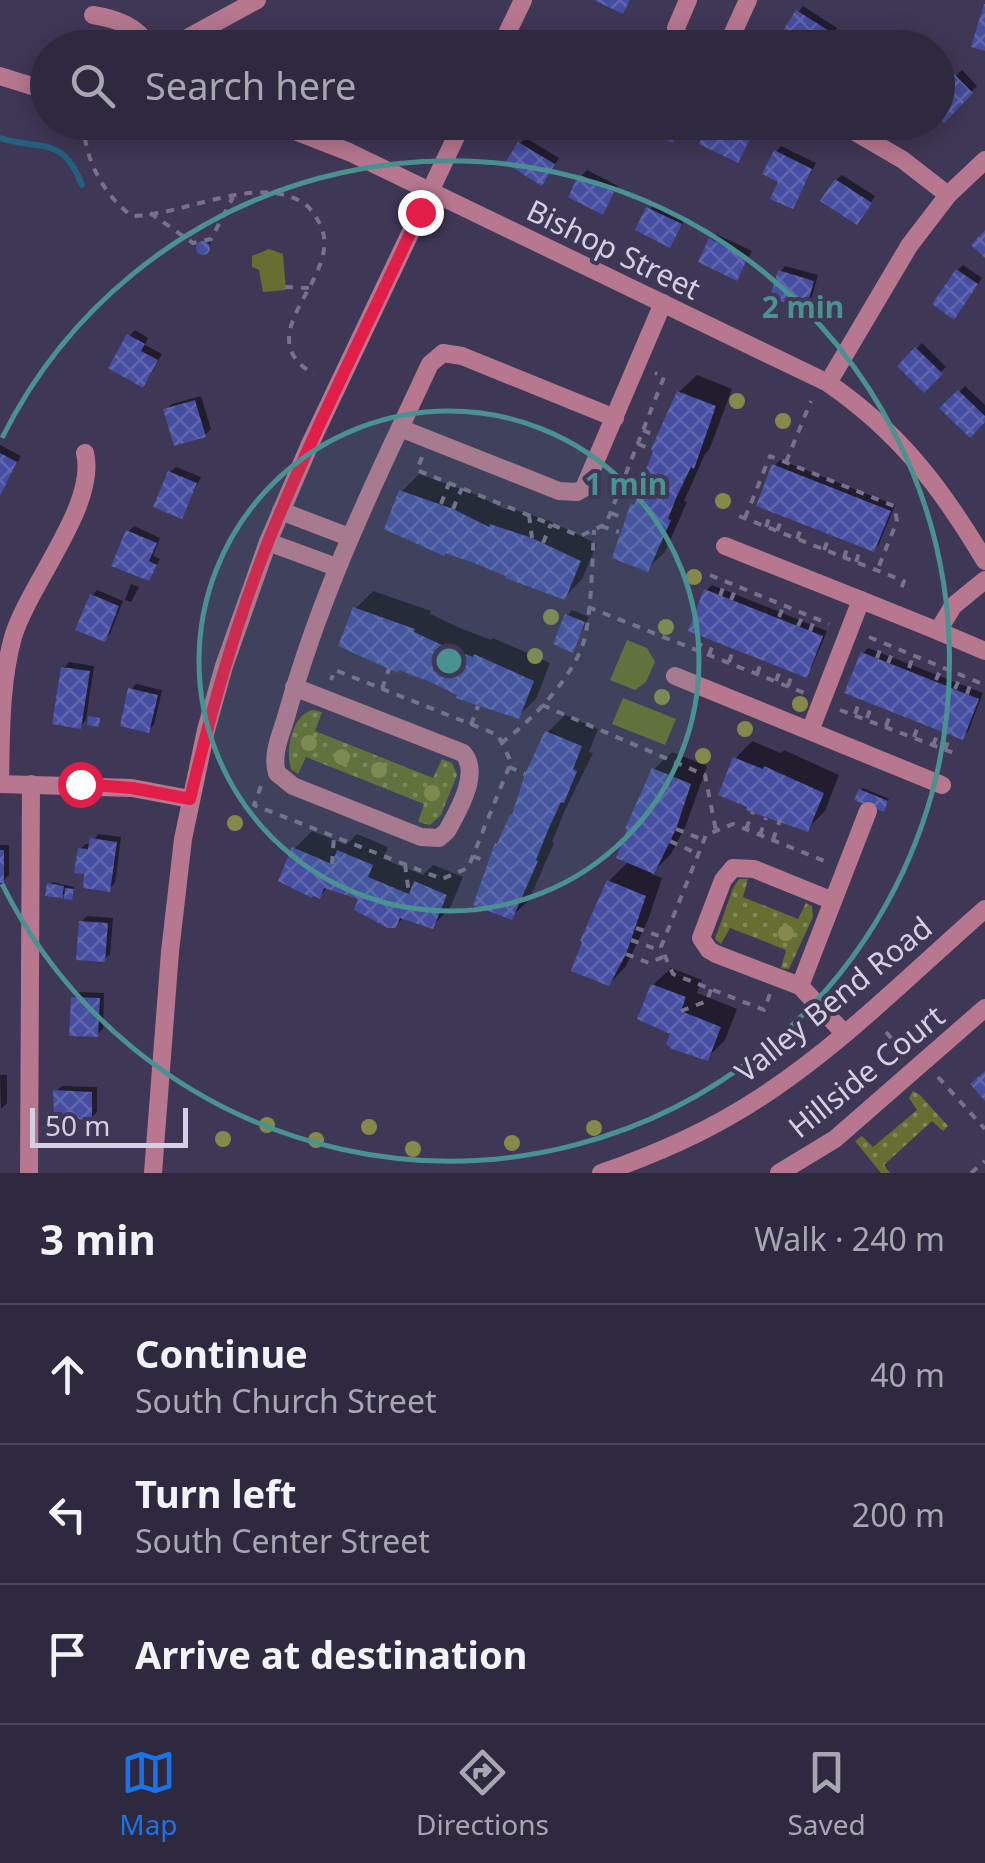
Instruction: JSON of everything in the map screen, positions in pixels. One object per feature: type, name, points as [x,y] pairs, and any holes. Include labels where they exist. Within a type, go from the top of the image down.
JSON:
[{"type":"street","points":[[197,30],[235,5],[257,0]]},
{"type":"street","points":[[509,30],[523,0]]},
{"type":"street","points":[[677,30],[688,0]]},
{"type":"street","points":[[734,30],[748,0]]},
{"type":"street","points":[[93,15],[136,30]]},
{"type":"street","points":[[0,76],[30,85]]},
{"type":"street","name":"Bishop Street","points":[[316,140],[828,383],[884,424],[906,446],[958,516],[985,561]]},
{"type":"street","points":[[153,1173],[172,936],[190,799],[224,666],[281,511],[454,140]]},
{"type":"street","points":[[869,140],[903,160],[948,195]]},
{"type":"street","points":[[828,383],[909,246],[948,195],[985,160]]},
{"type":"street","points":[[400,428],[568,493],[577,492],[588,481],[663,303]]},
{"type":"street","points":[[294,687],[463,753],[469,760],[470,778],[447,832],[440,838],[421,837],[285,781],[274,764],[294,687],[336,567],[430,364],[443,353],[462,356],[615,418]]},
{"type":"street","points":[[84,453],[88,466],[85,490],[29,596],[12,640],[2,696],[0,784],[132,788],[190,799]]},
{"type":"street","points":[[281,511],[349,537]]},
{"type":"street","points":[[268,542],[336,567]]},
{"type":"street","points":[[724,546],[985,650]]},
{"type":"street","points":[[938,631],[953,606],[985,580]]},
{"type":"street","points":[[810,731],[862,600]]},
{"type":"street","points":[[675,676],[942,785]]},
{"type":"street","points":[[29,1173],[30,784]]},
{"type":"street","points":[[800,986],[868,811]]},
{"type":"street","points":[[833,901],[754,869],[734,868],[722,880],[702,930],[703,944],[708,950],[800,986],[844,1033]]},
{"type":"street","name":"Valley Bend Road","points":[[601,1173],[678,1144],[804,1067],[985,909]]},
{"type":"street","name":"Hillside Court","points":[[779,1173],[835,1139],[985,1008]]},
{"type":"path","points":[[86,140],[88,153],[106,189],[130,214],[150,214],[233,197],[281,194],[299,200],[312,211],[326,244],[322,263],[292,319],[288,340],[294,358],[314,374]]},
{"type":"path","points":[[150,214],[193,243],[210,239],[233,197]]},
{"type":"path","points":[[286,287],[309,288]]},
{"type":"path","points":[[788,466],[811,401]]},
{"type":"path","points":[[643,430],[656,436]]},
{"type":"path","points":[[638,444],[651,448]]},
{"type":"path","points":[[878,571],[898,518],[892,504],[879,503],[770,456],[742,517],[797,538],[824,550],[856,562],[878,571],[904,581],[900,592]]},
{"type":"path","points":[[799,475],[802,468]]},
{"type":"path","points":[[818,485],[821,476]]},
{"type":"path","points":[[441,504],[449,483]]},
{"type":"path","points":[[846,496],[849,487]]},
{"type":"path","points":[[454,509],[462,488]]},
{"type":"path","points":[[766,526],[772,512]]},
{"type":"path","points":[[610,513],[625,519]]},
{"type":"path","points":[[529,515],[532,538]]},
{"type":"path","points":[[778,531],[783,516]]},
{"type":"path","points":[[543,543],[551,524]]},
{"type":"path","points":[[601,526],[620,532]]},
{"type":"path","points":[[797,538],[802,526]]},
{"type":"path","points":[[501,743],[530,722],[578,655],[586,635],[594,529]]},
{"type":"path","points":[[824,550],[829,537]]},
{"type":"path","points":[[844,558],[850,542]]},
{"type":"path","points":[[856,562],[861,547]]},
{"type":"path","points":[[710,575],[838,627]]},
{"type":"path","points":[[720,596],[726,581]]},
{"type":"path","points":[[731,600],[737,586]]},
{"type":"path","points":[[752,606],[756,594]]},
{"type":"path","points":[[779,617],[784,605]]},
{"type":"path","points":[[588,607],[811,695]]},
{"type":"path","points":[[798,626],[804,613]]},
{"type":"path","points":[[810,631],[815,618]]},
{"type":"path","points":[[872,629],[868,639],[985,685]]},
{"type":"path","points":[[698,650],[704,637]]},
{"type":"path","points":[[709,655],[714,641]]},
{"type":"path","points":[[877,658],[882,644]]},
{"type":"path","points":[[729,662],[734,647]]},
{"type":"path","points":[[888,663],[894,649]]},
{"type":"path","points":[[909,668],[913,656]]},
{"type":"path","points":[[757,674],[762,658]]},
{"type":"path","points":[[776,681],[781,668]]},
{"type":"path","points":[[936,680],[941,668]]},
{"type":"path","points":[[382,689],[389,669]]},
{"type":"path","points":[[261,785],[254,805],[442,879],[468,868],[511,762],[498,735],[334,670],[328,690]]},
{"type":"path","points":[[788,686],[793,672]]},
{"type":"path","points":[[955,689],[960,676]]},
{"type":"path","points":[[966,694],[972,680]]},
{"type":"path","points":[[855,714],[860,700]]},
{"type":"path","points":[[867,718],[872,704]]},
{"type":"path","points":[[542,705],[705,775],[716,831]]},
{"type":"path","points":[[471,724],[478,706]]},
{"type":"path","points":[[837,718],[841,708],[959,755]]},
{"type":"path","points":[[886,726],[892,710]]},
{"type":"path","points":[[914,737],[920,721]]},
{"type":"path","points":[[934,745],[938,730]]},
{"type":"path","points":[[945,750],[950,735]]},
{"type":"path","points":[[509,766],[525,774]]},
{"type":"path","points":[[746,829],[753,812]]},
{"type":"path","points":[[760,835],[766,818]]},
{"type":"path","points":[[772,840],[780,820]]},
{"type":"path","points":[[676,829],[704,840]]},
{"type":"path","points":[[332,864],[334,836]]},
{"type":"path","points":[[670,842],[698,854]]},
{"type":"path","points":[[473,856],[487,862]]},
{"type":"path","points":[[811,867],[815,858]]},
{"type":"path","points":[[405,864],[409,894]]},
{"type":"path","points":[[636,928],[665,938]]},
{"type":"path","points":[[631,940],[656,949],[661,946]]},
{"type":"path","points":[[626,954],[649,962],[665,956]]},
{"type":"path","points":[[681,1011],[707,1001],[711,989]]},
{"type":"path","points":[[886,1032],[909,1060]]},
{"type":"path","points":[[935,1074],[985,1129]]},
{"type":"path","points":[[971,1173],[985,1161]]},
{"type":"green space","points":[[269,249],[283,254],[286,290],[263,292],[259,270],[252,267],[252,256]]},
{"type":"green space","points":[[627,640],[647,648],[655,662],[646,682],[635,690],[610,680]]},
{"type":"green space","points":[[623,698],[676,719],[665,745],[612,724]]},
{"type":"green space","points":[[313,710],[322,712],[315,731],[433,778],[442,759],[452,763],[457,775],[441,815],[430,825],[418,822],[424,804],[306,757],[298,774],[291,769],[292,734],[300,718]]},
{"type":"green space","points":[[739,879],[748,879],[743,897],[798,919],[806,903],[812,906],[813,917],[789,969],[781,968],[786,950],[730,928],[721,944],[715,939]]},
{"type":"green space","points":[[913,1091],[948,1126],[943,1131],[932,1121],[884,1165],[890,1173],[881,1173],[855,1141],[862,1136],[873,1147],[917,1110],[909,1098]]},
{"type":"building","points":[[594,0],[630,0],[623,14]]},
{"type":"building","points":[[985,4],[985,51],[971,47]]},
{"type":"building","points":[[796,10],[828,30],[783,30]]},
{"type":"building","points":[[955,75],[973,93],[955,112]]},
{"type":"building","points":[[701,140],[750,140],[738,163],[699,144]]},
{"type":"building","points":[[518,142],[555,164],[542,186],[505,163]]},
{"type":"building","points":[[774,150],[812,169],[793,209],[770,199],[778,182],[762,174]]},
{"type":"building","points":[[579,174],[614,192],[603,215],[568,197]]},
{"type":"building","points":[[835,179],[872,203],[857,225],[820,201]]},
{"type":"building","points":[[646,207],[682,224],[670,248],[635,230]]},
{"type":"building","points":[[985,230],[985,258],[971,245]]},
{"type":"building","points":[[709,238],[748,257],[737,281],[698,262]]},
{"type":"building","points":[[203,241],[210,248],[203,255],[196,248]]},
{"type":"building","points":[[956,269],[978,284],[954,320],[932,304]]},
{"type":"building","points":[[778,270],[814,281],[806,309],[770,298]]},
{"type":"building","points":[[127,334],[145,344],[141,351],[158,360],[143,388],[108,368]]},
{"type":"building","points":[[915,347],[943,374],[924,393],[897,366]]},
{"type":"building","points":[[958,390],[985,416],[985,422],[970,438],[939,408]]},
{"type":"building","points":[[677,391],[716,406],[694,469],[691,467],[677,496],[648,572],[612,558],[631,503],[634,505],[643,482],[651,449]]},
{"type":"building","points":[[195,400],[206,437],[174,446],[163,409]]},
{"type":"building","points":[[0,453],[17,462],[0,496]]},
{"type":"building","points":[[772,464],[891,511],[874,552],[756,506]]},
{"type":"building","points":[[168,471],[197,483],[182,519],[153,507]]},
{"type":"building","points":[[399,490],[489,527],[490,524],[532,538],[581,561],[565,600],[474,563],[445,553],[444,556],[384,529]]},
{"type":"building","points":[[126,530],[157,543],[149,561],[157,565],[149,581],[111,566]]},
{"type":"building","points":[[704,589],[823,636],[807,678],[688,631]]},
{"type":"building","points":[[90,594],[119,606],[105,642],[75,630]]},
{"type":"building","points":[[353,607],[415,629],[414,632],[442,645],[473,657],[474,654],[534,681],[519,719],[456,698],[457,695],[428,681],[399,670],[398,673],[338,646]]},
{"type":"building","points":[[565,614],[585,622],[573,653],[553,644]]},
{"type":"building","points":[[861,652],[979,699],[963,740],[844,693]]},
{"type":"building","points":[[61,667],[90,671],[81,729],[52,724]]},
{"type":"building","points":[[128,688],[158,695],[149,733],[120,726]]},
{"type":"building","points":[[88,716],[100,718],[99,727],[87,725]]},
{"type":"building","points":[[545,731],[582,746],[573,769],[577,771],[512,920],[473,905],[495,843],[512,815]]},
{"type":"building","points":[[733,757],[763,769],[764,766],[824,793],[808,832],[746,810],[747,807],[718,795]]},
{"type":"building","points":[[652,768],[691,784],[676,829],[654,874],[616,858]]},
{"type":"building","points":[[859,789],[888,801],[884,812],[854,800]]},
{"type":"building","points":[[90,838],[117,842],[110,892],[83,888],[84,874],[74,873],[78,848],[88,849]]},
{"type":"building","points":[[292,847],[332,864],[337,850],[373,865],[368,877],[409,894],[414,881],[447,895],[433,929],[400,918],[396,928],[388,928],[354,910],[358,899],[324,888],[320,899],[312,898],[278,881]]},
{"type":"building","points":[[0,850],[4,850],[4,883],[0,883]]},
{"type":"building","points":[[607,880],[646,896],[626,954],[609,986],[571,971]]},
{"type":"building","points":[[47,883],[64,886],[62,898],[45,896]]},
{"type":"building","points":[[65,888],[74,889],[72,900],[64,899]]},
{"type":"building","points":[[79,921],[108,923],[105,962],[76,960]]},
{"type":"building","points":[[651,984],[686,997],[681,1011],[721,1027],[708,1061],[672,1049],[666,1044],[670,1034],[637,1019]]},
{"type":"building","points":[[71,997],[100,998],[98,1037],[69,1036]]},
{"type":"building","points":[[985,1071],[985,1101],[970,1084]]},
{"type":"building","points":[[53,1090],[92,1092],[92,1120],[54,1118]]},
{"type":"waterway","points":[[0,138],[59,152],[67,158],[82,185]]},
{"type":"route","points":[[80,784],[132,788],[190,799],[224,666],[268,542],[420,212]]}]
